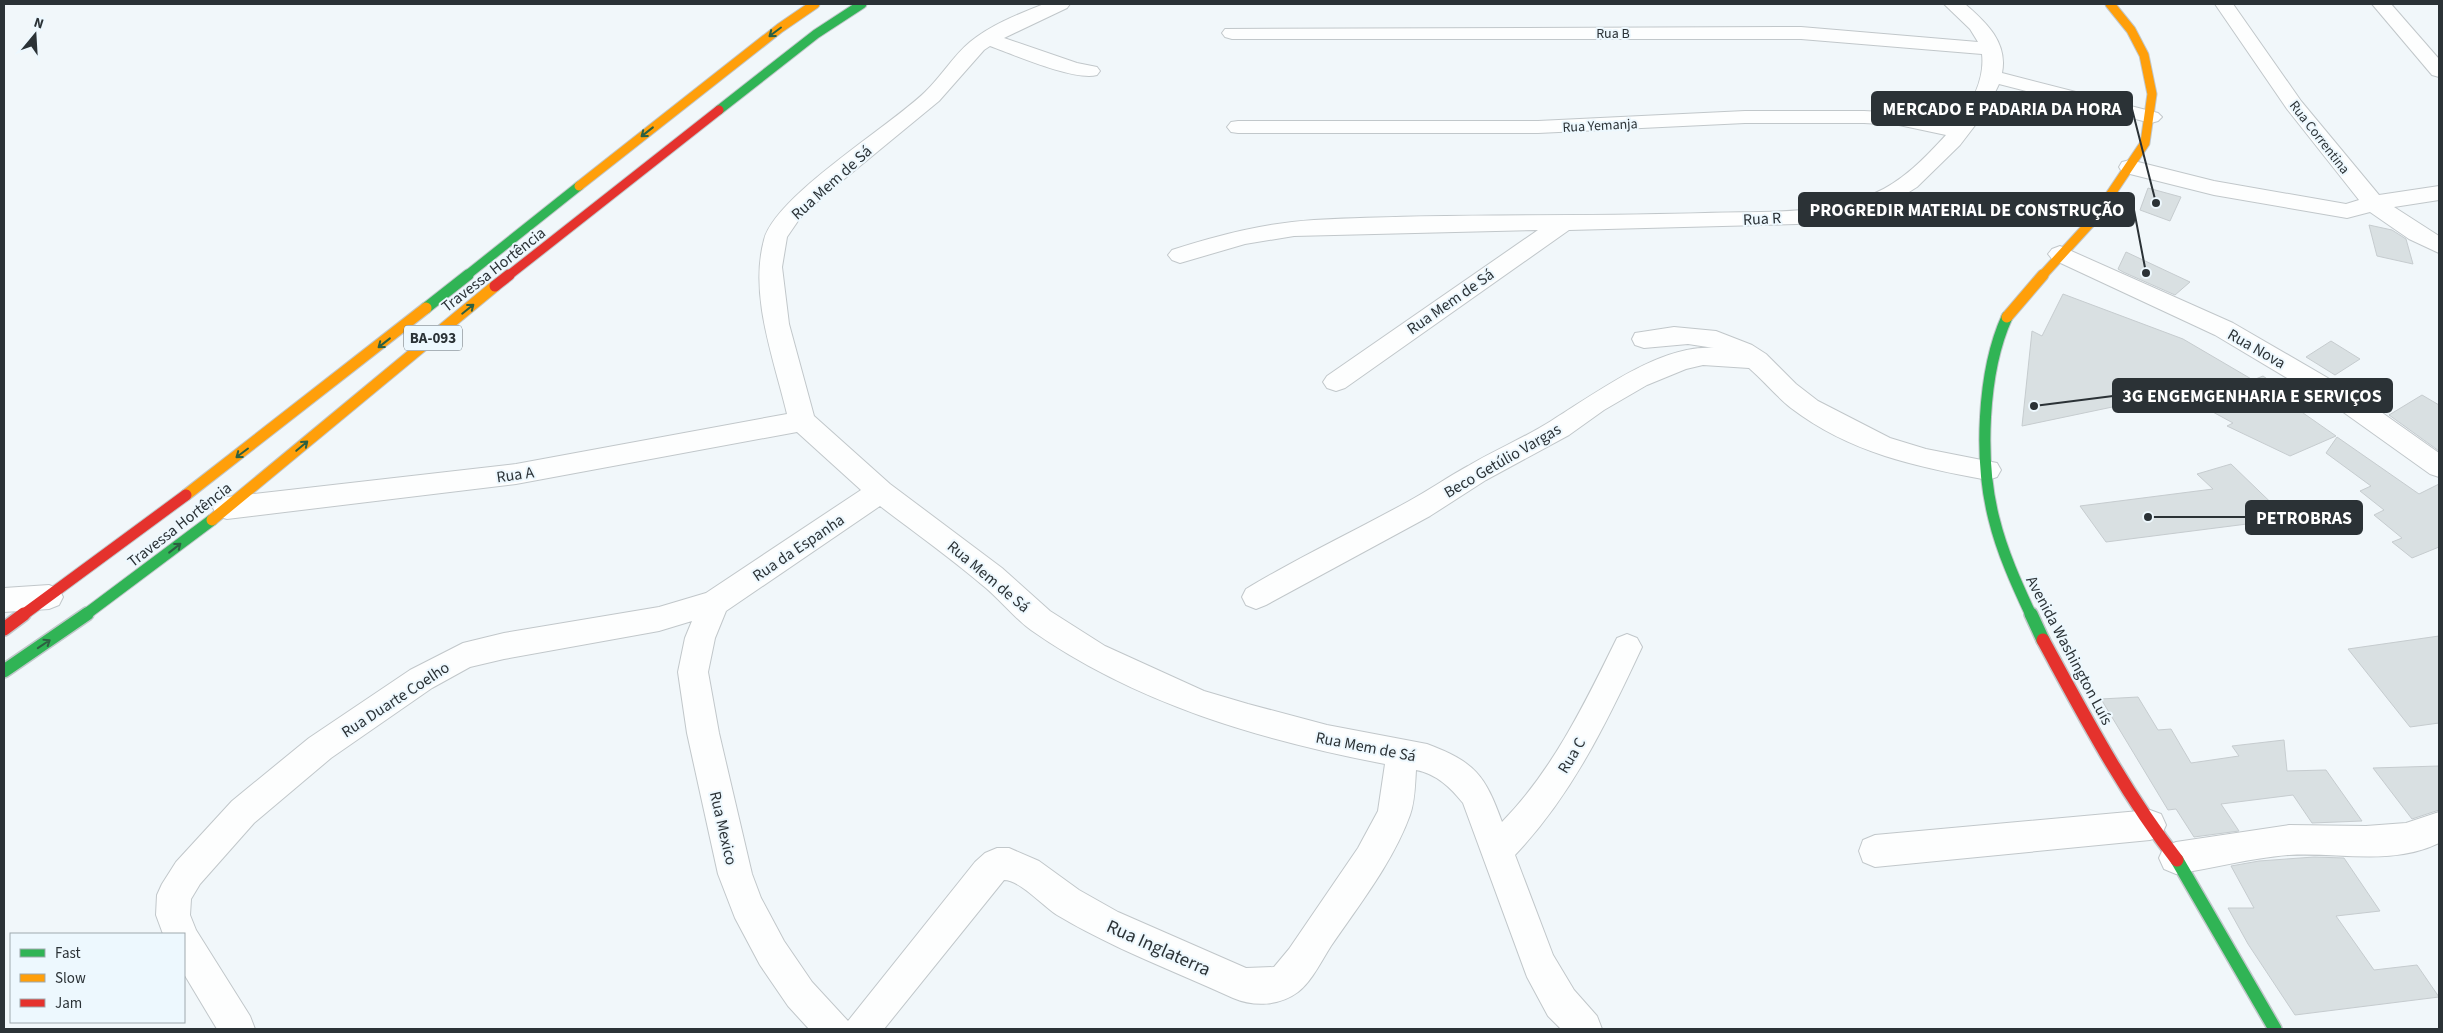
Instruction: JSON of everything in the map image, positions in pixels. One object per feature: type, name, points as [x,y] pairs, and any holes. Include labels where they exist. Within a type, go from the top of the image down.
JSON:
[{"type":"main road","name":"Travessa Hortência","points":[[4,629],[49,598],[335,382],[620,153],[780,28],[815,4]]},
{"type":"main road","name":"Travessa Hortência","points":[[4,671],[87,614],[227,508],[485,295],[816,34],[862,4]]},
{"type":"main road","name":"Avenida Washington Luís","points":[[2110,4],[2131,30],[2144,55],[2152,94],[2151,118],[2145,143],[2094,219],[2060,254],[2005,319],[1992,361],[1986,404],[1988,470],[1993,518],[2014,579],[2053,660],[2103,749],[2150,825],[2176,858],[2275,1029]]},
{"type":"street","name":"Rua Mem de Sá","points":[[1060,4],[1008,26],[988,39],[961,62],[932,97],[818,189],[792,214],[776,237],[770,267],[777,324],[802,421],[880,491],[985,570],[1040,620],[1094,655],[1197,702],[1327,739],[1427,758],[1450,769],[1463,779],[1476,795],[1539,965],[1561,1003],[1584,1029]]},
{"type":"street","points":[[1954,4],[1978,26],[1993,49]]},
{"type":"street","name":"Rua Correntina","points":[[2224,4],[2294,105],[2372,203],[2416,234],[2439,245]]},
{"type":"street","points":[[2381,4],[2439,71]]},
{"type":"street","name":"Rua B","points":[[1232,33],[1801,33],[1993,49]]},
{"type":"street","points":[[988,39],[1073,68],[1090,71]]},
{"type":"street","name":"Rua R","points":[[1565,222],[1636,223],[1774,218],[1841,211],[1894,194],[1915,178],[1961,131],[1978,109],[1994,65],[1993,49]]},
{"type":"street","points":[[1991,76],[2151,118]]},
{"type":"street","name":"Rua Yemanja","points":[[1238,127],[1538,128],[1745,117],[1864,117],[1899,119],[1961,131]]},
{"type":"street","points":[[2130,167],[2214,188],[2347,211],[2372,203],[2439,193]]},
{"type":"street","points":[[1180,255],[1223,241],[1289,230],[1486,222],[1565,222]]},
{"type":"street","name":"Rua Mem de Sá","points":[[1336,382],[1565,222]]},
{"type":"street","name":"Rua Nova","points":[[2060,254],[2224,329],[2348,402],[2439,467]]},
{"type":"street","points":[[1644,339],[1689,334],[1711,337],[1727,342],[1757,360],[1792,396],[1868,440],[1890,449],[1988,470]]},
{"type":"street","name":"Beco Getúlio Vargas","points":[[1256,597],[1295,574],[1420,508],[1477,473],[1560,428],[1595,403],[1638,379],[1679,362],[1703,356],[1757,360]]},
{"type":"street","name":"Rua A","points":[[227,508],[516,474],[802,421]]},
{"type":"street","name":"Rua da Espanha","points":[[715,603],[818,535],[880,491]]},
{"type":"street","points":[[4,600],[49,598]]},
{"type":"street","name":"Rua Duarte Coelho","points":[[180,933],[173,915],[174,895],[188,873],[243,812],[320,748],[422,679],[463,656],[504,646],[659,619],[715,603]]},
{"type":"street","name":"Rua Mexico","points":[[715,603],[700,638],[693,672],[703,734],[735,874],[747,906],[772,953],[800,994],[833,1029]]},
{"type":"street","name":"Rua C","points":[[1496,851],[1542,801],[1566,764],[1590,723],[1627,647]]},
{"type":"street","name":"Rua Inglaterra","points":[[862,1029],[986,873],[997,864],[1009,864],[1028,872],[1067,902],[1106,924],[1184,957],[1245,986],[1273,986],[1286,980],[1370,859],[1394,814],[1402,753]]},
{"type":"street","points":[[1876,851],[2150,825]]},
{"type":"street","points":[[2176,858],[2289,840],[2378,842],[2414,836],[2439,827]]},
{"type":"street","points":[[185,944],[237,1029]]},
{"type":"building","points":[[2148,188],[2181,197],[2170,221],[2140,210]]},
{"type":"building","points":[[2369,225],[2392,230],[2406,239],[2413,264],[2377,256]]},
{"type":"building","points":[[2126,252],[2190,282],[2175,295],[2123,272],[2118,269]]},
{"type":"building","points":[[2063,294],[2183,339],[2253,380],[2263,376],[2280,388],[2276,394],[2336,436],[2290,456],[2227,426],[2233,423],[2167,387],[2160,397],[2022,426],[2032,331],[2042,336]]},
{"type":"building","points":[[2331,341],[2360,359],[2335,375],[2306,357]]},
{"type":"building","points":[[2422,395],[2439,405],[2439,451],[2389,415]]},
{"type":"building","points":[[2337,437],[2419,494],[2439,484],[2439,547],[2412,558],[2392,542],[2402,538],[2374,515],[2384,510],[2360,491],[2371,486],[2326,453]]},
{"type":"building","points":[[2231,464],[2288,519],[2252,529],[2247,524],[2106,542],[2080,506],[2213,489],[2197,474]]},
{"type":"building","points":[[2439,636],[2439,723],[2410,727],[2348,649]]},
{"type":"building","points":[[2138,697],[2158,730],[2171,729],[2191,763],[2239,756],[2232,746],[2284,740],[2287,771],[2326,770],[2362,821],[2312,823],[2293,795],[2221,804],[2239,831],[2194,837],[2176,809],[2168,810],[2101,699]]},
{"type":"building","points":[[2439,766],[2439,810],[2412,819],[2373,768]]},
{"type":"building","points":[[2314,857],[2344,858],[2380,911],[2336,916],[2374,970],[2417,965],[2439,997],[2295,1015],[2248,944],[2228,908],[2254,908],[2231,866],[2259,861]]},
{"type":"traffic: fast","points":[[719,110],[816,34],[862,4]]},
{"type":"traffic: fast","points":[[426,308],[579,186]]},
{"type":"traffic: fast","points":[[2007,317],[1999,334],[1989,386],[1987,447],[1990,501],[1994,520],[2010,566],[2043,640]]},
{"type":"traffic: fast","points":[[4,671],[87,614],[212,520]]},
{"type":"traffic: fast","points":[[2177,860],[2275,1029]]},
{"type":"traffic: slow","points":[[579,186],[780,28],[815,4]]},
{"type":"traffic: slow","points":[[2007,317],[2060,254],[2094,219],[2145,143],[2152,94],[2144,55],[2131,30],[2110,4]]},
{"type":"traffic: slow","points":[[212,520],[495,286]]},
{"type":"traffic: slow","points":[[186,495],[426,308]]},
{"type":"traffic: jam","points":[[495,286],[719,110]]},
{"type":"traffic: jam","points":[[4,629],[186,495]]},
{"type":"traffic: jam","points":[[2043,640],[2103,749],[2150,825],[2177,860]]},
{"type":"place","name":"MERCADO E PADARIA DA HORA","points":[[2156,203]]},
{"type":"place","name":"PROGREDIR MATERIAL DE CONSTRUÇÃO","points":[[2146,273]]},
{"type":"place","name":"3G ENGEMGENHARIA E SERVIÇOS","points":[[2034,406]]},
{"type":"place","name":"PETROBRAS","points":[[2148,517]]}]
